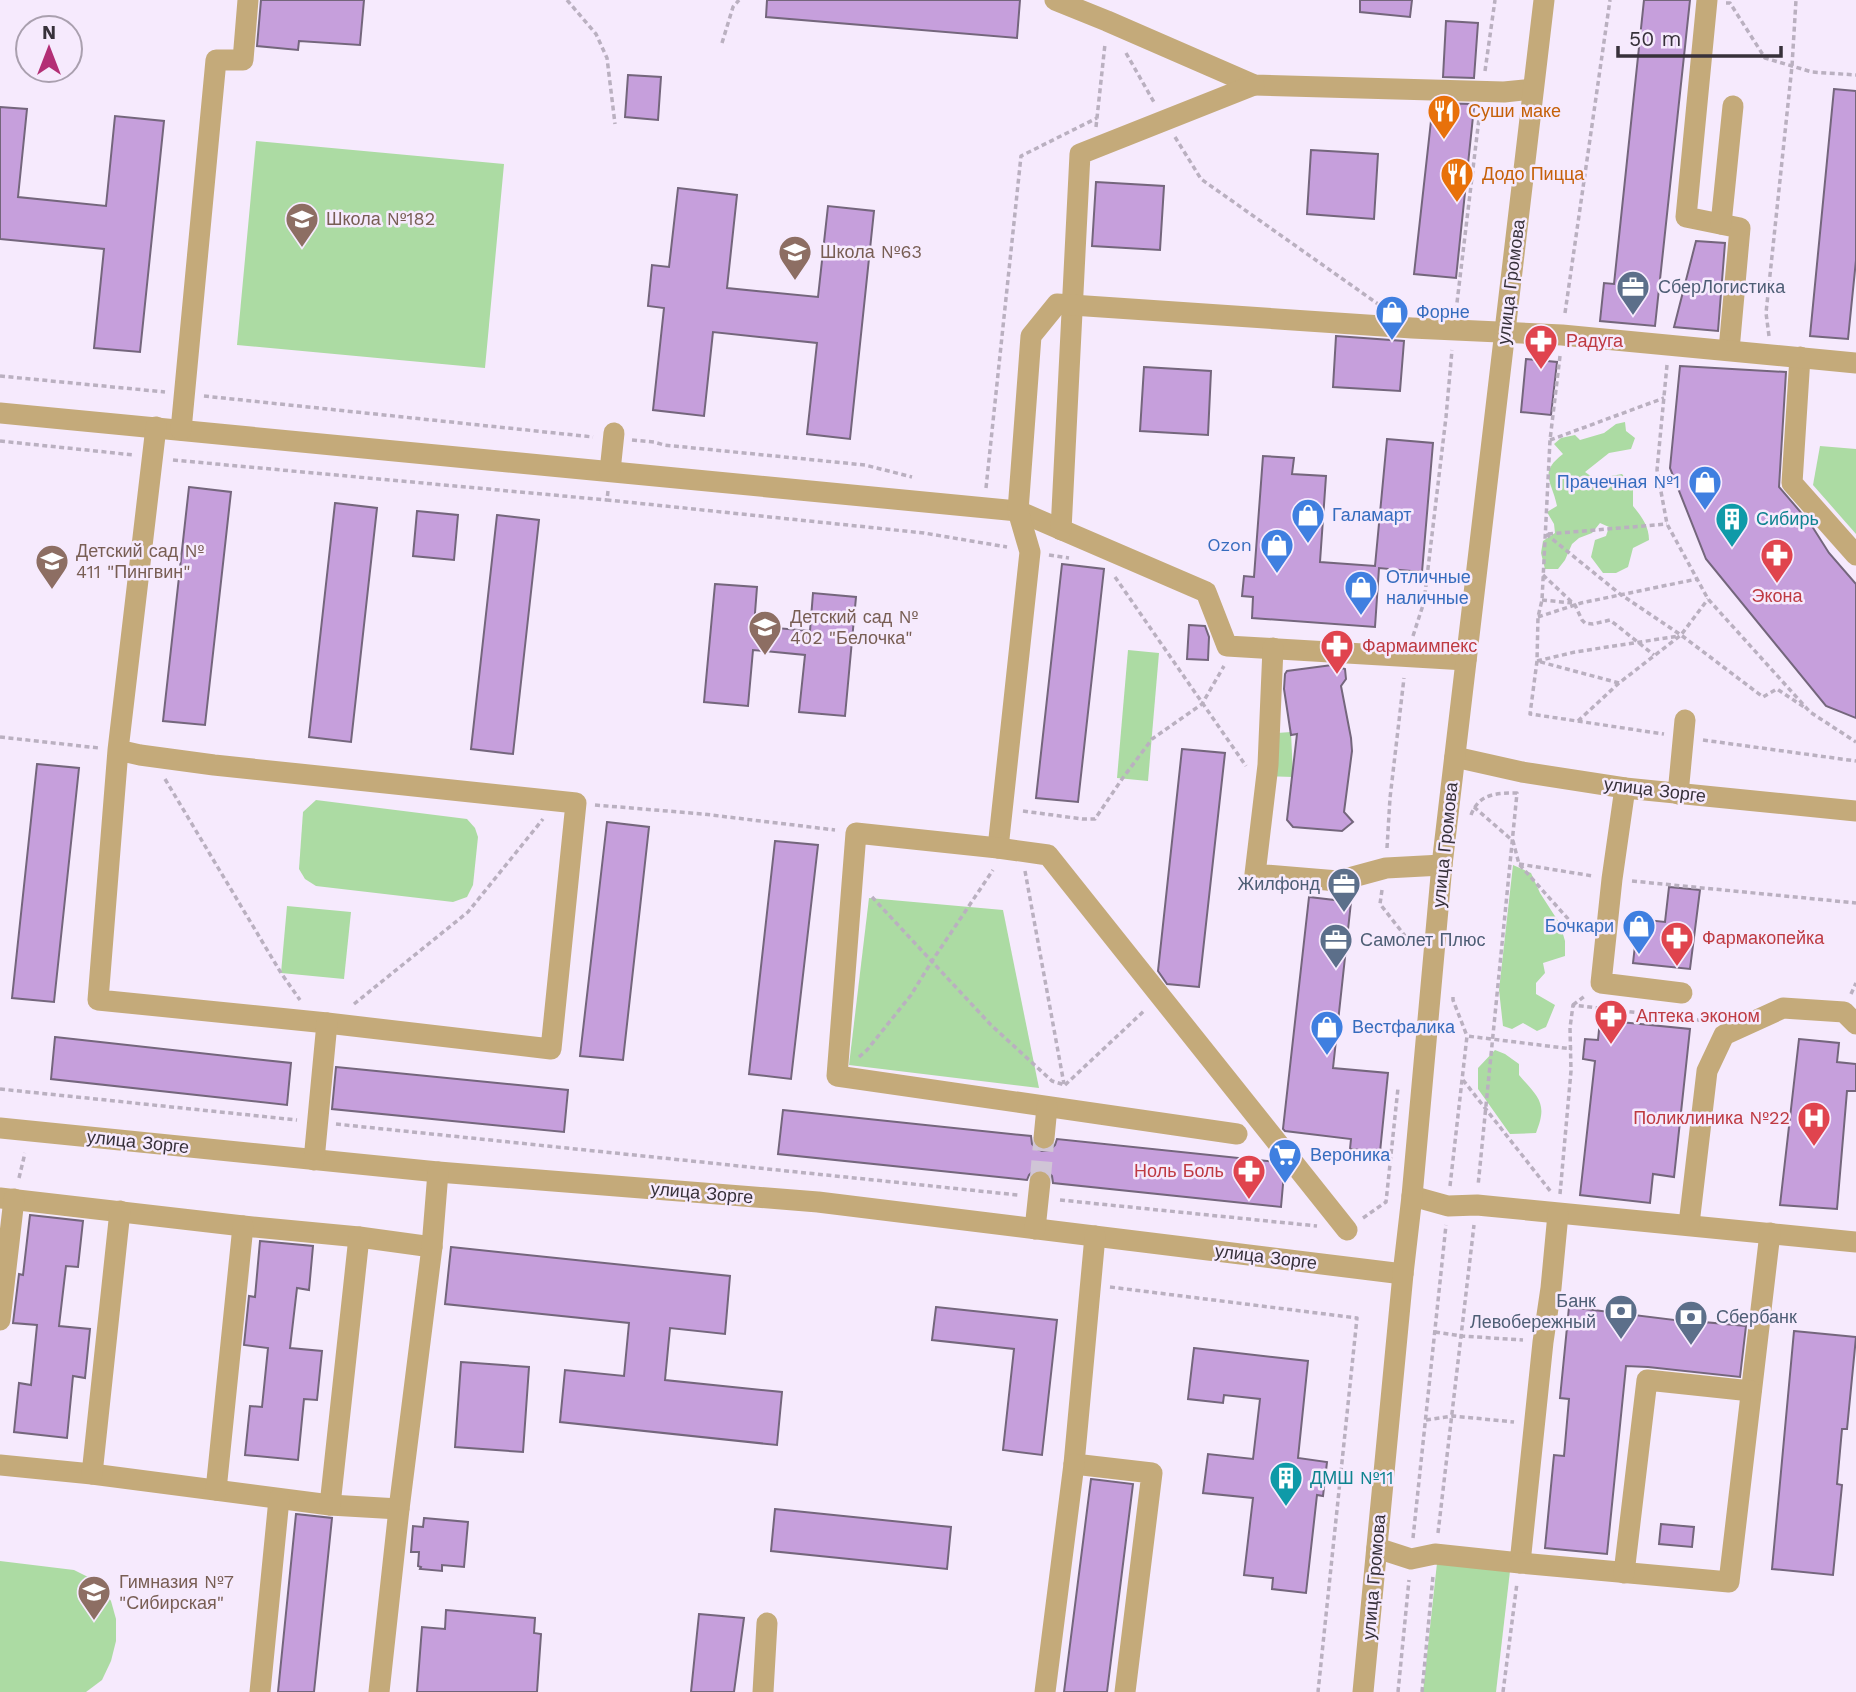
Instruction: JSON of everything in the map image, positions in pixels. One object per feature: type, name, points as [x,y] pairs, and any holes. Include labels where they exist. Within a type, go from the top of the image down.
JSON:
[{"type":"street","points":[[181,430],[216,60],[243,60],[248,0]]},
{"type":"street","points":[[1055,0],[1254,85],[1504,92],[1533,89]]},
{"type":"street","name":"улица Громова","points":[[1363,1692],[1442,865],[1544,0]]},
{"type":"street","points":[[1707,1],[1686,217],[1740,228],[1729,350]]},
{"type":"street","points":[[1061,530],[1080,154],[1254,85]]},
{"type":"street","points":[[1721,224],[1733,106]]},
{"type":"street","points":[[1009,850],[1003,808],[1030,552],[1018,511],[1031,336],[1057,304],[1562,335],[1856,363]]},
{"type":"street","points":[[1800,357],[1792,483],[1856,555]]},
{"type":"street","points":[[0,413],[1018,511],[1206,592],[1227,646],[1466,660]]},
{"type":"street","points":[[118,750],[151,757],[567,802],[551,1049],[98,1000],[118,750],[156,427]]},
{"type":"street","points":[[610,471],[613,436]]},
{"type":"street","points":[[1273,648],[1268,765],[1255,874],[1338,881],[1386,868],[1442,865]]},
{"type":"street","points":[[1678,794],[1684,728]]},
{"type":"street","name":"улица Зорге","points":[[1455,757],[1522,772],[1625,788],[1856,811]]},
{"type":"street","points":[[1625,788],[1601,983],[1682,993]]},
{"type":"street","points":[[1237,1135],[836,1076],[856,833],[1048,855],[1348,1230]]},
{"type":"street","points":[[1689,1224],[1707,1071],[1724,1035],[1783,1008],[1844,1012],[1856,1024]]},
{"type":"street","points":[[314,1160],[321,1023]]},
{"type":"street","points":[[1044,1138],[1047,1107]]},
{"type":"street","name":"улица Зорге","points":[[0,1128],[438,1172],[818,1202],[1403,1274]]},
{"type":"street","points":[[379,1692],[432,1247],[438,1172]]},
{"type":"street","points":[[1035,1229],[1039,1190]]},
{"type":"street","points":[[1412,1196],[1448,1206],[1559,1209],[1856,1241]]},
{"type":"street","points":[[0,1320],[7,1199],[432,1247]]},
{"type":"street","points":[[1520,1563],[1559,1209]]},
{"type":"street","points":[[92,1474],[120,1211]]},
{"type":"street","points":[[216,1490],[243,1226]]},
{"type":"street","points":[[1377,1548],[1411,1559],[1435,1554],[1729,1582],[1770,1233]]},
{"type":"street","points":[[1045,1692],[1074,1464],[1095,1236]]},
{"type":"street","points":[[330,1505],[359,1237]]},
{"type":"street","points":[[1624,1573],[1647,1380],[1751,1391]]},
{"type":"street","points":[[1074,1464],[1152,1473],[1125,1692]]},
{"type":"street","points":[[0,1465],[92,1474],[330,1505],[399,1509]]},
{"type":"street","points":[[260,1692],[279,1499]]},
{"type":"street","points":[[763,1692],[767,1623]]},
{"type":"path","points":[[567,0],[596,34],[607,58],[615,124]]},
{"type":"path","points":[[722,43],[733,7],[739,0]]},
{"type":"path","points":[[1610,0],[1562,335],[1550,440],[1542,600],[1538,617],[1537,661],[1530,715],[1577,722],[1684,728],[1856,761]]},
{"type":"path","points":[[1772,354],[1766,313],[1792,66],[1796,0]]},
{"type":"path","points":[[1707,1],[1730,3],[1765,58],[1812,72],[1856,75]]},
{"type":"path","points":[[1094,148],[1107,21]]},
{"type":"path","points":[[1107,21],[1201,179],[1378,304]]},
{"type":"path","points":[[984,507],[1021,156],[1097,118]]},
{"type":"path","points":[[1669,344],[1657,470],[1667,524],[1708,599],[1810,712]]},
{"type":"path","points":[[0,376],[613,436],[664,445],[864,465],[918,479]]},
{"type":"path","points":[[1550,440],[1664,398]]},
{"type":"path","points":[[0,441],[198,463],[607,500],[924,533],[1080,559]]},
{"type":"path","points":[[607,500],[610,471]]},
{"type":"path","points":[[1546,534],[1667,524]]},
{"type":"path","points":[[1546,534],[1620,594],[1681,635],[1763,697],[1777,689],[1856,742]]},
{"type":"path","points":[[1112,573],[1265,793]]},
{"type":"path","points":[[1543,575],[1574,604],[1585,623],[1609,620],[1654,655]]},
{"type":"path","points":[[1538,617],[1574,604],[1698,579]]},
{"type":"path","points":[[1577,722],[1619,682],[1681,635],[1708,599]]},
{"type":"path","points":[[1542,600],[1574,604]]},
{"type":"path","points":[[1537,661],[1575,652],[1681,635]]},
{"type":"path","points":[[1003,808],[1095,819],[1152,739],[1202,704],[1230,656]]},
{"type":"path","points":[[1406,656],[1390,797],[1386,868],[1380,904],[1413,946],[1411,959]]},
{"type":"path","points":[[1537,661],[1619,682]]},
{"type":"path","points":[[0,737],[118,750]]},
{"type":"path","points":[[151,757],[281,973],[321,1023],[358,1002],[468,912],[567,802],[703,814],[856,833]]},
{"type":"path","points":[[1422,1692],[1435,1554],[1453,1416],[1494,1040],[1517,793],[1494,792],[1474,807],[1471,816]]},
{"type":"path","points":[[1474,807],[1513,841],[1519,864],[1578,930],[1606,935]]},
{"type":"path","points":[[836,1076],[867,1050],[911,995],[1009,850]]},
{"type":"path","points":[[1009,850],[1065,1085]]},
{"type":"path","points":[[1519,864],[1612,879],[1856,903]]},
{"type":"path","points":[[852,876],[990,1025],[1052,1081],[1065,1085]]},
{"type":"path","points":[[1398,1692],[1467,1036],[1453,1000],[1454,986]]},
{"type":"path","points":[[1065,1085],[1160,996]]},
{"type":"path","points":[[1559,1209],[1571,1071],[1570,1028],[1573,1005],[1710,1022],[1724,1035]]},
{"type":"path","points":[[1467,1036],[1572,1049]]},
{"type":"path","points":[[1462,1078],[1559,1209]]},
{"type":"path","points":[[0,1089],[317,1122],[1039,1190],[1348,1230],[1387,1202],[1399,1080]]},
{"type":"path","points":[[1091,1284],[1357,1318],[1318,1692]]},
{"type":"path","points":[[1434,1332],[1543,1342]]},
{"type":"path","points":[[1426,1420],[1453,1416],[1534,1424]]},
{"type":"path","points":[[1503,1692],[1520,1563]]},
{"type":"green space","points":[[256,141],[504,164],[485,368],[237,345]]},
{"type":"green space","points":[[1625,422],[1626,431],[1635,438],[1631,449],[1609,453],[1585,472],[1595,479],[1622,474],[1633,488],[1633,506],[1642,517],[1649,540],[1633,548],[1628,567],[1616,573],[1603,573],[1591,557],[1595,540],[1606,536],[1609,527],[1600,523],[1592,533],[1572,544],[1558,569],[1545,569],[1541,553],[1543,541],[1555,533],[1554,524],[1547,512],[1557,506],[1549,472],[1563,454],[1554,444],[1561,438],[1575,435],[1580,440],[1604,433],[1616,424]]},
{"type":"green space","points":[[1820,446],[1856,449],[1856,534],[1813,485]]},
{"type":"green space","points":[[1128,650],[1159,653],[1148,781],[1117,778]]},
{"type":"green space","points":[[1291,732],[1293,777],[1265,776],[1265,734]]},
{"type":"green space","points":[[316,800],[467,819],[475,828],[478,837],[473,885],[467,897],[453,902],[316,886],[305,879],[299,869],[303,812]]},
{"type":"green space","points":[[1513,865],[1531,873],[1560,924],[1565,941],[1565,956],[1543,963],[1545,973],[1536,983],[1536,994],[1555,1005],[1546,1027],[1537,1031],[1523,1023],[1512,1029],[1503,1026],[1499,990]]},
{"type":"green space","points":[[869,898],[1003,910],[1039,1088],[849,1065]]},
{"type":"green space","points":[[287,906],[351,912],[344,979],[281,973]]},
{"type":"green space","points":[[1495,1050],[1519,1064],[1519,1075],[1540,1101],[1540,1123],[1536,1133],[1510,1134],[1478,1089],[1478,1068]]},
{"type":"green space","points":[[0,1561],[74,1570],[98,1582],[111,1601],[116,1619],[116,1641],[102,1680],[86,1692],[0,1692]]},
{"type":"green space","points":[[1437,1563],[1510,1571],[1496,1692],[1423,1692]]},
{"type":"building","points":[[261,0],[364,0],[360,45],[299,41],[298,50],[257,46]]},
{"type":"building","points":[[767,0],[1020,0],[1017,38],[766,17]]},
{"type":"building","points":[[1360,0],[1412,0],[1410,17],[1360,12]]},
{"type":"building","points":[[1644,0],[1690,0],[1655,326],[1600,321],[1604,283],[1614,284]]},
{"type":"building","points":[[1446,21],[1478,23],[1474,78],[1443,77]]},
{"type":"building","points":[[628,75],[661,77],[658,120],[625,117]]},
{"type":"building","points":[[1834,89],[1856,91],[1856,260],[1848,339],[1810,336]]},
{"type":"building","points":[[1433,103],[1472,104],[1474,107],[1456,278],[1414,274]]},
{"type":"building","points":[[0,107],[27,109],[18,197],[106,206],[115,116],[164,121],[140,352],[94,348],[104,249],[0,239]]},
{"type":"building","points":[[1311,150],[1378,154],[1374,219],[1307,214]]},
{"type":"building","points":[[1096,182],[1164,186],[1160,250],[1092,246]]},
{"type":"building","name":"Школа №63","points":[[678,188],[737,195],[727,288],[818,297],[828,206],[874,211],[850,439],[807,434],[817,343],[713,332],[704,416],[653,410],[664,308],[648,306],[652,265],[669,267]]},
{"type":"building","points":[[1696,241],[1725,243],[1718,331],[1674,327]]},
{"type":"building","points":[[1336,336],[1404,341],[1400,391],[1333,387]]},
{"type":"building","points":[[1526,359],[1557,362],[1551,415],[1521,412]]},
{"type":"building","points":[[1680,366],[1786,372],[1779,487],[1856,584],[1856,718],[1826,706],[1706,559],[1670,468]]},
{"type":"building","points":[[1144,367],[1211,371],[1208,435],[1140,431]]},
{"type":"building","points":[[1387,439],[1433,443],[1422,572],[1379,568],[1375,627],[1252,618],[1253,597],[1242,596],[1244,576],[1254,577],[1263,456],[1294,458],[1292,474],[1326,476],[1320,562],[1375,566]]},
{"type":"building","points":[[189,487],[231,492],[205,725],[163,721]]},
{"type":"building","points":[[335,503],[377,508],[351,742],[309,737]]},
{"type":"building","points":[[417,511],[458,515],[454,560],[413,556]]},
{"type":"building","points":[[497,515],[539,520],[513,754],[471,749]]},
{"type":"building","points":[[1062,564],[1104,569],[1078,802],[1036,798]]},
{"type":"building","points":[[715,584],[757,587],[754,626],[810,631],[813,593],[856,597],[845,716],[799,712],[805,655],[753,650],[748,706],[704,702]]},
{"type":"building","points":[[1189,625],[1205,626],[1209,637],[1208,660],[1187,659]]},
{"type":"building","points":[[1332,665],[1345,669],[1346,679],[1341,686],[1352,751],[1344,812],[1353,822],[1342,831],[1293,827],[1287,820],[1297,734],[1291,735],[1284,689],[1285,674],[1287,671]]},
{"type":"building","points":[[1182,749],[1225,753],[1199,987],[1167,984],[1158,971]]},
{"type":"building","points":[[37,764],[79,768],[54,1002],[12,998]]},
{"type":"building","points":[[607,822],[649,827],[623,1060],[580,1056]]},
{"type":"building","points":[[775,841],[818,845],[791,1079],[749,1074]]},
{"type":"building","points":[[1669,887],[1700,890],[1690,969],[1633,963],[1638,919],[1665,922]]},
{"type":"building","points":[[1309,897],[1351,902],[1333,1068],[1388,1073],[1380,1152],[1350,1149],[1351,1139],[1283,1129]]},
{"type":"building","points":[[1600,1020],[1690,1029],[1674,1177],[1653,1174],[1650,1203],[1580,1195],[1595,1061],[1583,1059],[1585,1039],[1598,1040]]},
{"type":"building","points":[[55,1037],[291,1063],[287,1105],[51,1079]]},
{"type":"building","name":"Поликлиника №22","points":[[1799,1039],[1839,1043],[1837,1062],[1856,1064],[1856,1091],[1847,1091],[1837,1209],[1780,1205]]},
{"type":"building","points":[[336,1067],[568,1090],[564,1132],[332,1109]]},
{"type":"building","points":[[783,1110],[1031,1136],[1032,1144],[1042,1151],[1050,1150],[1057,1139],[1276,1162],[1284,1173],[1281,1207],[1053,1183],[1052,1176],[1042,1169],[1034,1170],[1027,1180],[778,1154]]},
{"type":"building","points":[[30,1215],[83,1221],[78,1267],[66,1266],[59,1326],[90,1329],[85,1378],[73,1376],[67,1438],[14,1432],[19,1383],[31,1385],[37,1325],[13,1323],[19,1274],[23,1275]]},
{"type":"building","points":[[260,1241],[313,1246],[309,1290],[297,1288],[290,1348],[322,1351],[317,1400],[304,1399],[298,1460],[245,1455],[250,1406],[262,1407],[268,1348],[244,1345],[249,1296],[255,1297]]},
{"type":"building","points":[[451,1247],[730,1276],[725,1334],[670,1328],[665,1380],[782,1392],[777,1445],[560,1422],[565,1370],[624,1376],[629,1323],[445,1304]]},
{"type":"building","points":[[936,1307],[1057,1320],[1042,1455],[1003,1450],[1014,1349],[932,1340]]},
{"type":"building","points":[[1569,1307],[1682,1321],[1683,1310],[1704,1313],[1704,1322],[1746,1326],[1740,1377],[1626,1366],[1607,1554],[1545,1548],[1554,1455],[1564,1456],[1569,1399],[1560,1398]]},
{"type":"building","points":[[1794,1331],[1856,1337],[1847,1429],[1842,1429],[1837,1484],[1842,1485],[1833,1575],[1772,1569]]},
{"type":"building","name":"ДМШ №11","points":[[1194,1348],[1308,1361],[1298,1458],[1327,1462],[1323,1496],[1317,1495],[1306,1593],[1272,1589],[1273,1578],[1244,1575],[1253,1498],[1203,1493],[1208,1454],[1253,1459],[1260,1399],[1224,1395],[1223,1403],[1188,1399]]},
{"type":"building","points":[[461,1362],[529,1367],[523,1452],[455,1447]]},
{"type":"building","points":[[1091,1479],[1133,1484],[1107,1692],[1064,1692]]},
{"type":"building","points":[[775,1509],[951,1527],[947,1569],[771,1551]]},
{"type":"building","points":[[296,1514],[332,1518],[314,1692],[278,1692]]},
{"type":"building","points":[[424,1518],[468,1522],[464,1567],[442,1565],[442,1571],[420,1569],[419,1552],[411,1552],[413,1526],[423,1527]]},
{"type":"building","points":[[1661,1524],[1694,1527],[1692,1547],[1659,1544]]},
{"type":"building","points":[[446,1610],[535,1618],[534,1633],[541,1634],[537,1692],[417,1692],[422,1627],[445,1629]]},
{"type":"building","points":[[699,1614],[744,1618],[734,1692],[691,1692]]},
{"type":"tunnel","points":[[1040,1182],[1044,1138]]},
{"type":"place","name":"Суши маке","points":[[1444,141]]},
{"type":"place","name":"Додо Пицца","points":[[1457,204]]},
{"type":"place","name":"Школа №182","points":[[302,249]]},
{"type":"place","name":"Школа №63","points":[[795,282]]},
{"type":"place","name":"СберЛогистика","points":[[1633,317]]},
{"type":"place","name":"Форне","points":[[1392,342]]},
{"type":"place","name":"Радуга","points":[[1541,371]]},
{"type":"place","name":"Прачечная №1","points":[[1705,512]]},
{"type":"place","name":"Галамарт","points":[[1308,545]]},
{"type":"place","name":"Сибирь","points":[[1732,549]]},
{"type":"place","name":"Ozon","points":[[1277,575]]},
{"type":"place","name":"Экона","points":[[1777,585]]},
{"type":"place","name":"Детский сад № 411 \"Пингвин\"","points":[[52,591]]},
{"type":"place","name":"Отличные наличные","points":[[1361,617]]},
{"type":"place","name":"Детский сад № 402 \"Белочка\"","points":[[765,657]]},
{"type":"place","name":"Фармаимпекс","points":[[1337,676]]},
{"type":"place","name":"Жилфонд","points":[[1344,914]]},
{"type":"place","name":"Бочкари","points":[[1639,956]]},
{"type":"place","name":"Фармакопейка","points":[[1677,968]]},
{"type":"place","name":"Самолет Плюс","points":[[1336,970]]},
{"type":"place","name":"Аптека эконом","points":[[1611,1046]]},
{"type":"place","name":"Вестфалика","points":[[1327,1057]]},
{"type":"place","name":"Поликлиника №22","points":[[1814,1148]]},
{"type":"place","name":"Вероника","points":[[1285,1185]]},
{"type":"place","name":"Ноль Боль","points":[[1249,1201]]},
{"type":"place","name":"Банк Левобережный","points":[[1621,1341]]},
{"type":"place","name":"Сбербанк","points":[[1691,1347]]},
{"type":"place","name":"ДМШ №11","points":[[1286,1508]]},
{"type":"place","name":"Гимназия №7 \"Сибирская\"","points":[[94,1622]]}]
